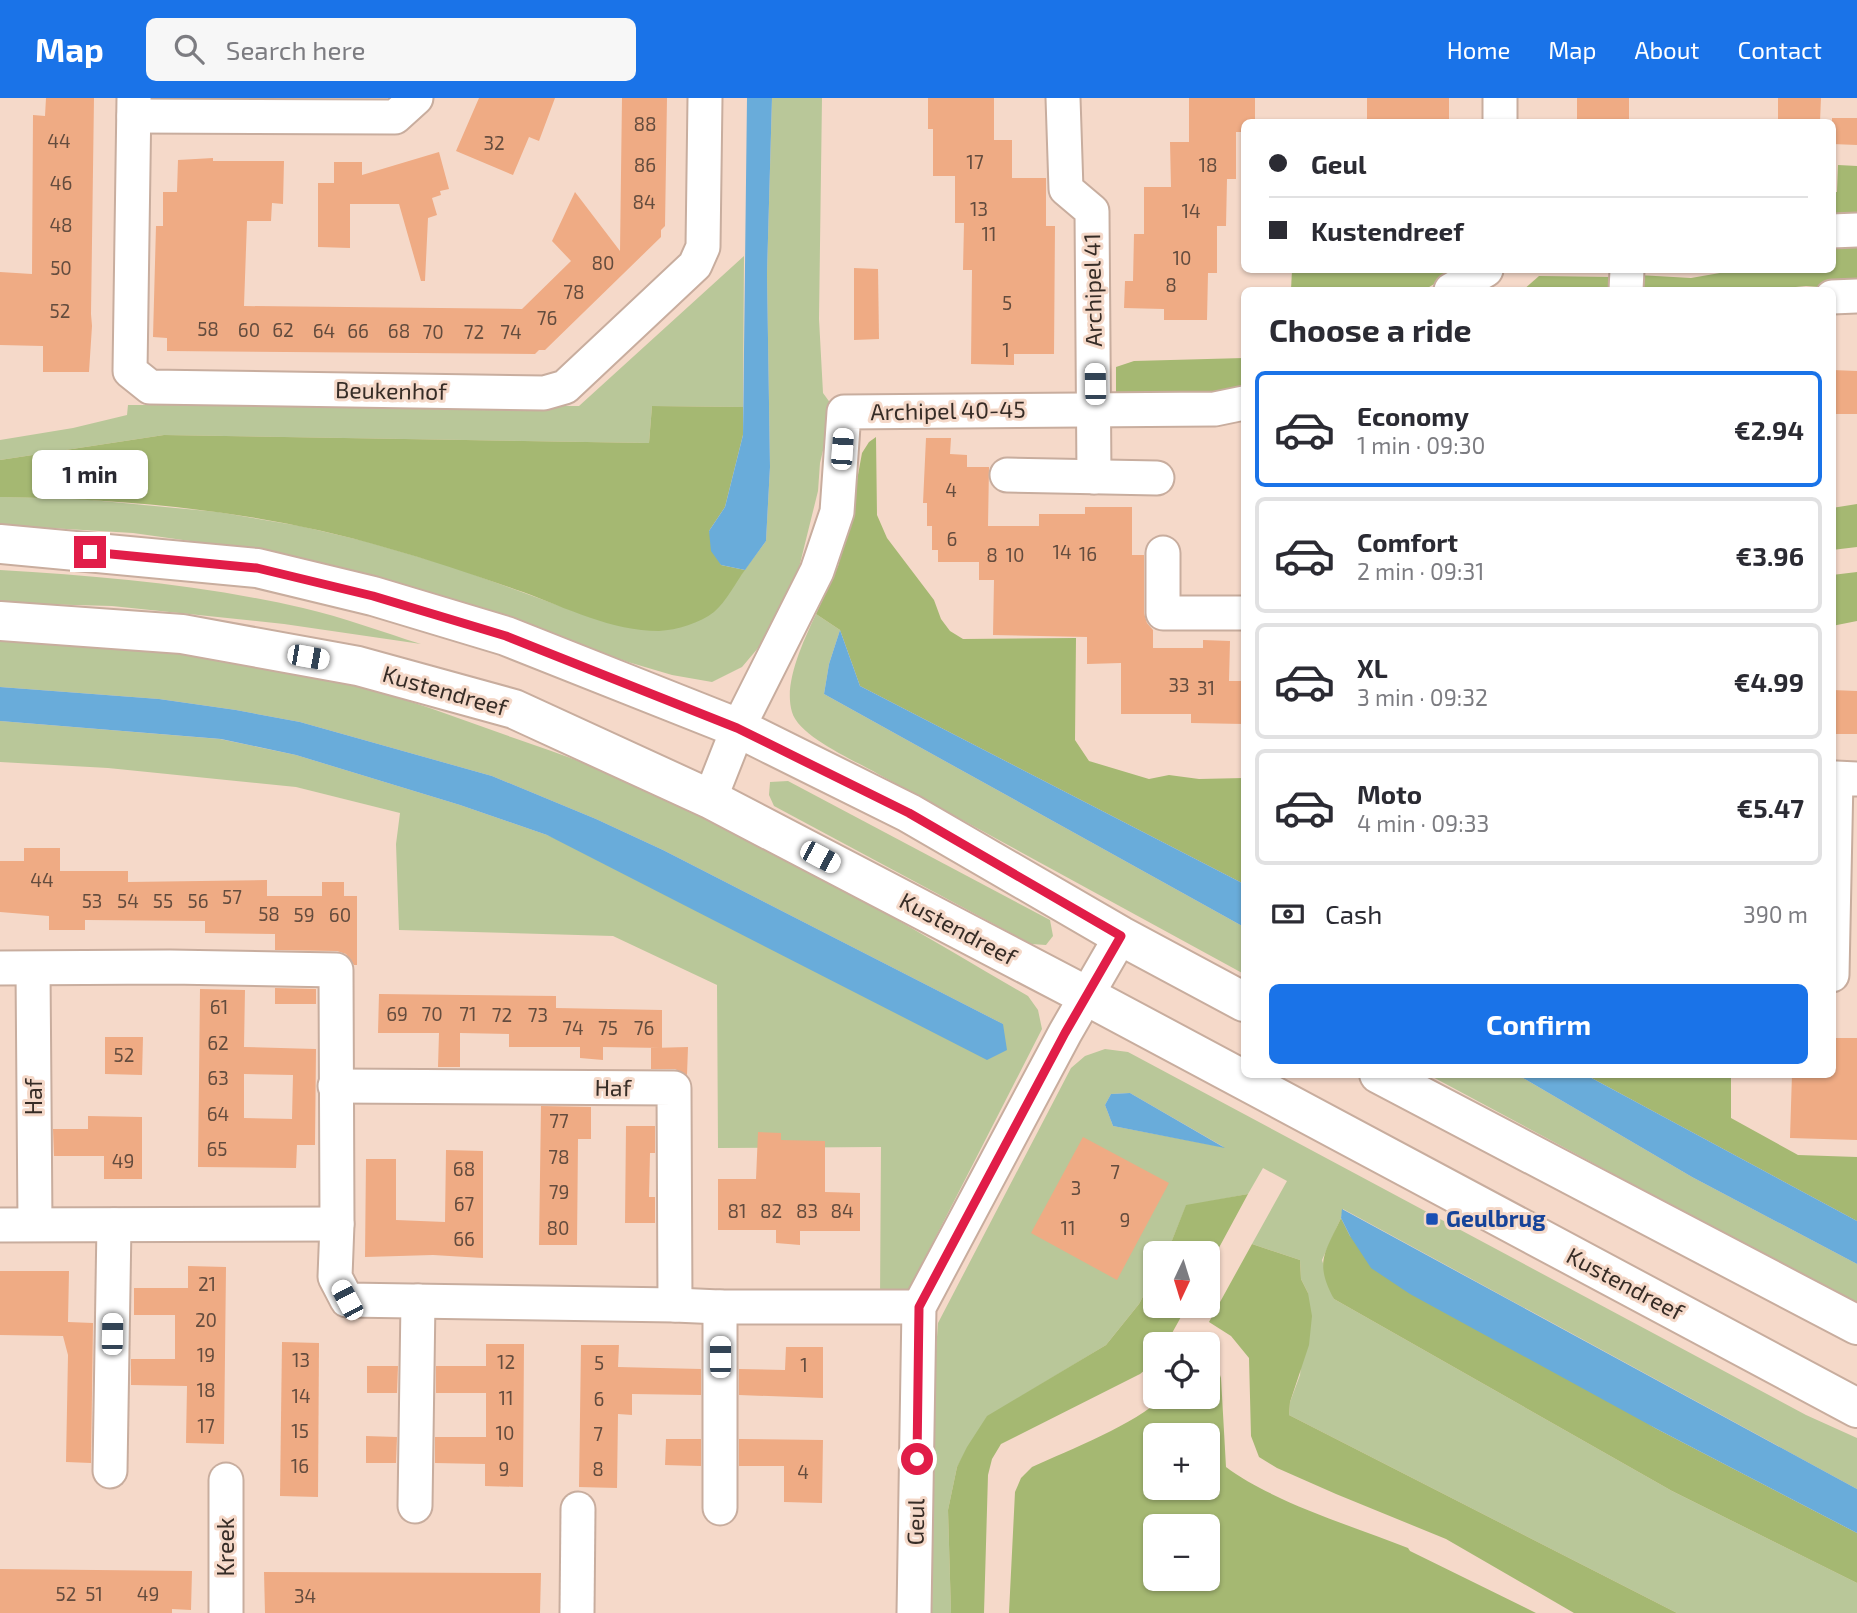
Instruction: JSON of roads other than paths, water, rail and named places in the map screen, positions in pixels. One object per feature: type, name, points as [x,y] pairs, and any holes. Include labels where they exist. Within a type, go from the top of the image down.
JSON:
[{"type":"main road","points":[[0,544],[257,568],[373,596],[506,636],[737,728],[909,813],[1121,936],[1241,1000]]},
{"type":"main road","name":"Kustendreef","points":[[0,621],[182,634],[358,666],[514,709],[710,799],[1085,995],[1857,1408]]},
{"type":"main road","points":[[1386,1078],[1857,1325]]},
{"type":"street","name":"Beukenhof","points":[[416,98],[395,117],[134,107],[130,371],[150,387],[544,393],[565,387],[695,265],[703,247],[705,98]]},
{"type":"street","name":"Archipel 41","points":[[1063,98],[1066,189],[1093,211],[1095,409]]},
{"type":"street","points":[[1500,98],[1500,119]]},
{"type":"street","points":[[1836,231],[1857,230]]},
{"type":"street","points":[[1456,287],[1481,273]]},
{"type":"street","points":[[1836,297],[1857,296]]},
{"type":"street","points":[[1094,477],[1095,409],[1215,410],[1241,404]]},
{"type":"street","name":"Archipel 40-45","points":[[737,728],[817,571],[837,512],[844,412],[1095,409]]},
{"type":"street","points":[[1007,475],[1157,478]]},
{"type":"street","points":[[1163,553],[1163,613],[1241,613]]},
{"type":"street","points":[[710,799],[737,728]]},
{"type":"street","points":[[1836,896],[1842,778]]},
{"type":"street","name":"Geul","points":[[914,1613],[919,1307],[1085,995],[1121,936]]},
{"type":"street","points":[[0,968],[336,970],[335,1277],[347,1300],[720,1307],[919,1307]]},
{"type":"street","name":"Haf","points":[[33,969],[35,1224]]},
{"type":"street","name":"Haf","points":[[335,1086],[674,1088],[675,1305]]},
{"type":"street","points":[[110,1471],[114,1224]]},
{"type":"street","points":[[0,1225],[337,1224]]},
{"type":"street","points":[[415,1506],[418,1301]]},
{"type":"street","points":[[720,1307],[720,1508]]},
{"type":"street","name":"Kreek","points":[[226,1480],[226,1613]]},
{"type":"street","points":[[577,1613],[578,1509]]},
{"type":"water","points":[[747,98],[772,98],[767,274],[770,467],[766,541],[745,570],[721,565],[711,551],[709,531],[725,507],[743,435]]},
{"type":"water","points":[[840,630],[860,686],[1241,882],[1241,925],[824,694],[829,664]]},
{"type":"water","points":[[0,687],[159,699],[236,710],[300,722],[492,776],[663,850],[1003,1024],[1007,1050],[987,1060],[547,835],[460,805],[296,755],[221,739],[0,721]]},
{"type":"water","points":[[1523,1078],[1592,1078],[1857,1221],[1857,1264],[1692,1177]]},
{"type":"water","points":[[1130,1093],[1225,1148],[1113,1126],[1105,1105],[1111,1094]]},
{"type":"water","points":[[1342,1209],[1857,1489],[1857,1533],[1655,1428],[1410,1294],[1371,1268],[1341,1218]]},
{"type":"place","name":"Geulbrug","points":[[1432,1219]]}]
